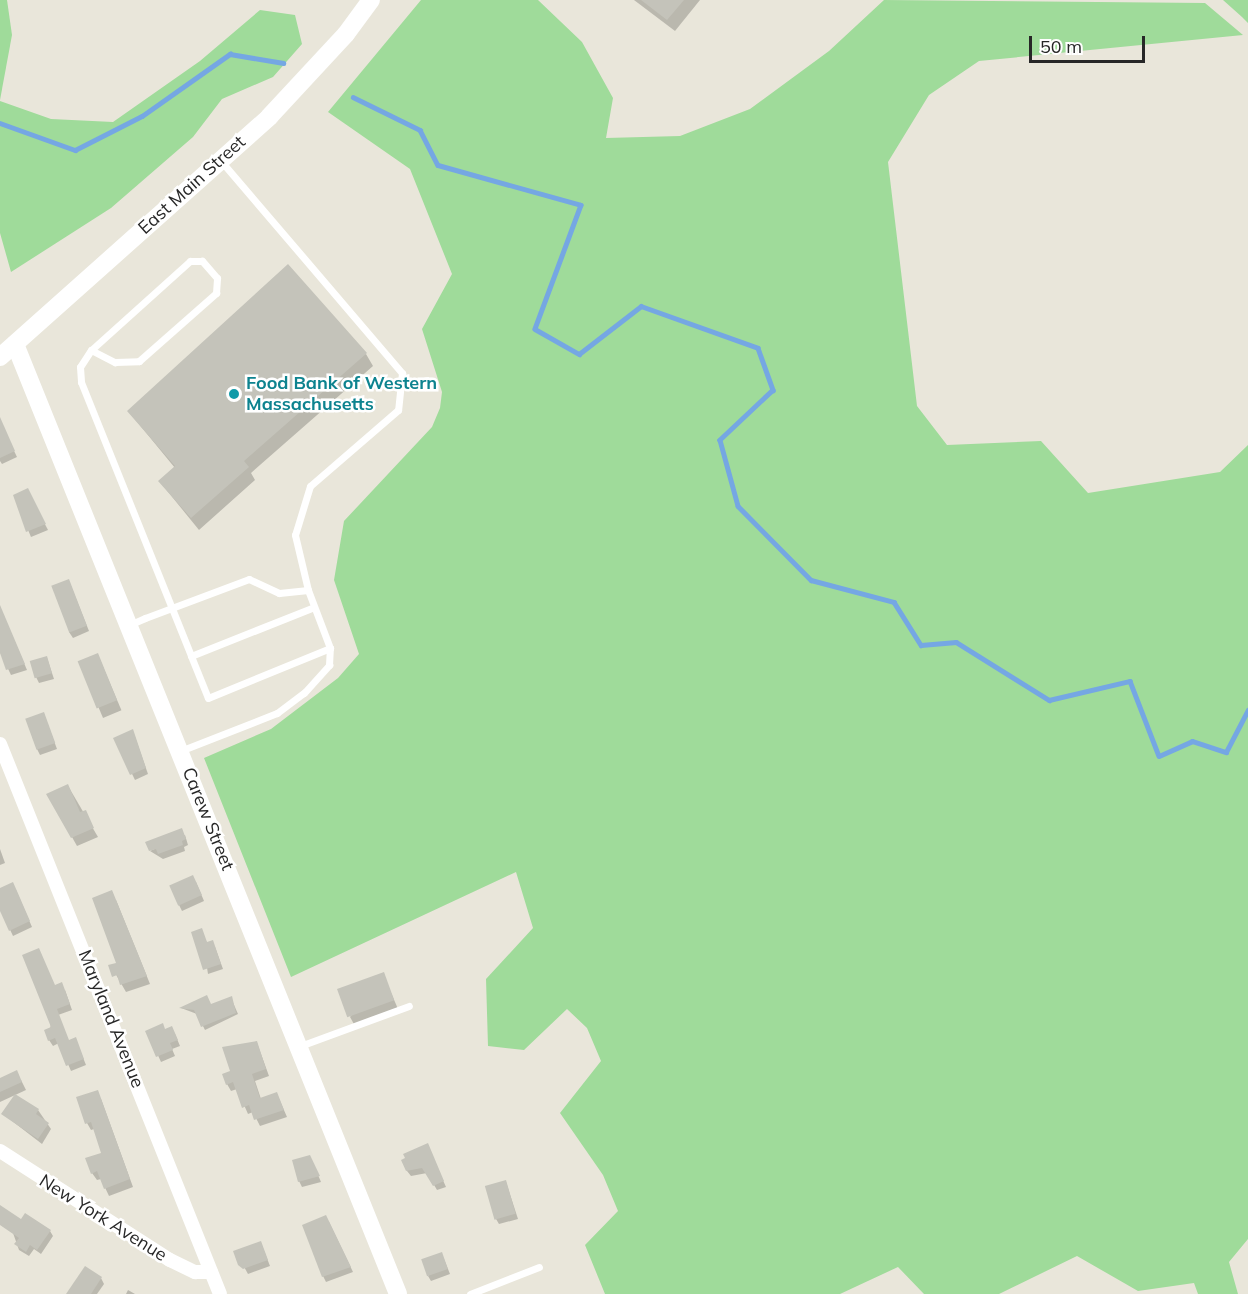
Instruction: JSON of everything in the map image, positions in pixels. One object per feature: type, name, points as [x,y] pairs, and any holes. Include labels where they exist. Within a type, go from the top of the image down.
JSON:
[{"type":"street","name":"East Main Street","points":[[0,357],[221,161],[307,78],[371,0]]},
{"type":"street","name":"Carew Street","points":[[15,344],[399,1294]]},
{"type":"street","name":"Maryland Avenue","points":[[0,744],[220,1294]]},
{"type":"street","name":"New York Avenue","points":[[0,1150],[170,1260],[195,1272],[211,1272]]},
{"type":"lane","points":[[180,751],[277,712],[304,693],[328,665],[330,648],[308,590],[295,535],[310,486],[398,410],[402,373],[221,161]]},
{"type":"lane","points":[[91,350],[115,362],[139,362],[216,293],[216,278],[202,261],[190,261],[91,350],[80,367],[81,382],[208,698],[330,648]]},
{"type":"lane","points":[[129,625],[249,579],[279,593],[308,590]]},
{"type":"lane","points":[[191,656],[314,607]]},
{"type":"lane","points":[[300,1046],[409,1006]]},
{"type":"lane","points":[[470,1294],[539,1267]]},
{"type":"green space","points":[[0,0],[7,0],[12,35],[0,100]]},
{"type":"green space","points":[[421,0],[538,0],[582,42],[613,98],[606,138],[680,136],[750,109],[829,51],[884,0],[1205,3],[1243,35],[979,61],[929,95],[888,162],[917,406],[947,445],[1041,441],[1088,493],[1220,472],[1248,445],[1248,1239],[1229,1262],[1238,1294],[1198,1294],[1194,1283],[1138,1291],[1077,1256],[999,1294],[924,1294],[898,1267],[840,1294],[605,1294],[585,1245],[618,1211],[603,1175],[560,1113],[601,1061],[587,1028],[567,1009],[524,1050],[488,1046],[486,979],[533,928],[516,872],[291,977],[204,758],[271,729],[338,678],[359,654],[334,580],[344,521],[432,427],[440,408],[442,392],[422,329],[452,274],[410,169],[328,112]]},
{"type":"green space","points":[[1223,0],[1248,0],[1248,23],[1242,17]]},
{"type":"green space","points":[[260,10],[295,15],[302,44],[273,77],[222,99],[193,137],[111,208],[11,272],[0,233],[0,101],[51,119],[113,122],[200,61]]},
{"type":"building","points":[[641,0],[684,0],[667,20]]},
{"type":"building","name":"Food Bank of Western Massachusetts","points":[[288,264],[367,353],[244,461],[249,467],[191,518],[158,481],[175,466],[127,411]]},
{"type":"building","points":[[0,417],[15,451],[0,458]]},
{"type":"building","points":[[28,488],[46,524],[26,532],[13,495]]},
{"type":"building","points":[[69,579],[87,626],[69,632],[51,586]]},
{"type":"building","points":[[0,605],[25,664],[6,670],[0,653]]},
{"type":"building","points":[[98,653],[117,700],[97,709],[78,661]]},
{"type":"building","points":[[47,656],[52,673],[35,678],[30,661]]},
{"type":"building","points":[[44,712],[55,743],[36,750],[25,719]]},
{"type":"building","points":[[133,729],[146,768],[130,775],[113,738]]},
{"type":"building","points":[[68,784],[80,812],[86,810],[94,828],[71,838],[46,794]]},
{"type":"building","points":[[182,828],[186,839],[182,841],[183,845],[158,854],[156,849],[149,851],[145,842]]},
{"type":"building","points":[[193,875],[202,895],[178,906],[169,886]]},
{"type":"building","points":[[13,882],[30,921],[9,931],[0,911],[0,888]]},
{"type":"building","points":[[112,890],[147,976],[120,985],[117,975],[112,977],[108,965],[116,963],[92,898]]},
{"type":"building","points":[[202,928],[207,942],[213,940],[221,964],[203,970],[191,932]]},
{"type":"building","points":[[39,948],[55,985],[62,982],[70,1004],[57,1009],[69,1040],[76,1037],[84,1059],[66,1066],[55,1038],[48,1041],[44,1030],[51,1027],[22,955]]},
{"type":"building","points":[[384,972],[394,1000],[347,1017],[337,989]]},
{"type":"building","points":[[207,995],[211,1004],[232,996],[236,1013],[201,1027],[194,1010],[179,1008]]},
{"type":"building","points":[[163,1023],[165,1029],[172,1026],[178,1040],[170,1043],[173,1050],[156,1057],[145,1031]]},
{"type":"building","points":[[257,1041],[266,1069],[252,1074],[260,1098],[277,1092],[284,1110],[254,1120],[249,1105],[242,1108],[233,1082],[226,1085],[222,1074],[230,1071],[222,1047]]},
{"type":"building","points":[[17,1070],[22,1082],[0,1092],[0,1078]]},
{"type":"building","points":[[98,1090],[130,1179],[104,1189],[97,1171],[91,1174],[85,1158],[101,1153],[91,1122],[85,1124],[76,1097]]},
{"type":"building","points":[[15,1094],[39,1109],[36,1114],[49,1123],[38,1139],[1,1114]]},
{"type":"building","points":[[428,1143],[444,1181],[433,1186],[422,1168],[406,1171],[401,1160],[405,1158],[403,1154]]},
{"type":"building","points":[[310,1155],[320,1176],[298,1182],[292,1160]]},
{"type":"building","points":[[506,1180],[516,1214],[494,1220],[485,1186]]},
{"type":"building","points":[[0,1205],[21,1219],[25,1213],[51,1230],[37,1250],[30,1245],[26,1252],[14,1244],[19,1238],[0,1225]]},
{"type":"building","points":[[326,1215],[351,1267],[322,1277],[302,1225]]},
{"type":"building","points":[[261,1241],[268,1260],[243,1269],[238,1265],[233,1251]]},
{"type":"building","points":[[442,1252],[448,1269],[427,1276],[421,1259]]},
{"type":"building","points":[[85,1266],[102,1277],[91,1294],[66,1294]]},
{"type":"waterway","points":[[0,123],[75,150],[142,116],[230,54],[283,63]]},
{"type":"waterway","points":[[353,97],[420,130],[438,165],[581,205],[535,329],[579,354],[641,306],[758,348],[773,390],[720,440],[738,506],[811,580],[894,602],[921,645],[956,642],[1049,700],[1130,681],[1159,756],[1192,741],[1226,752],[1248,710]]},
{"type":"place","name":"Food Bank of Western Massachusetts","points":[[234,394]]}]
